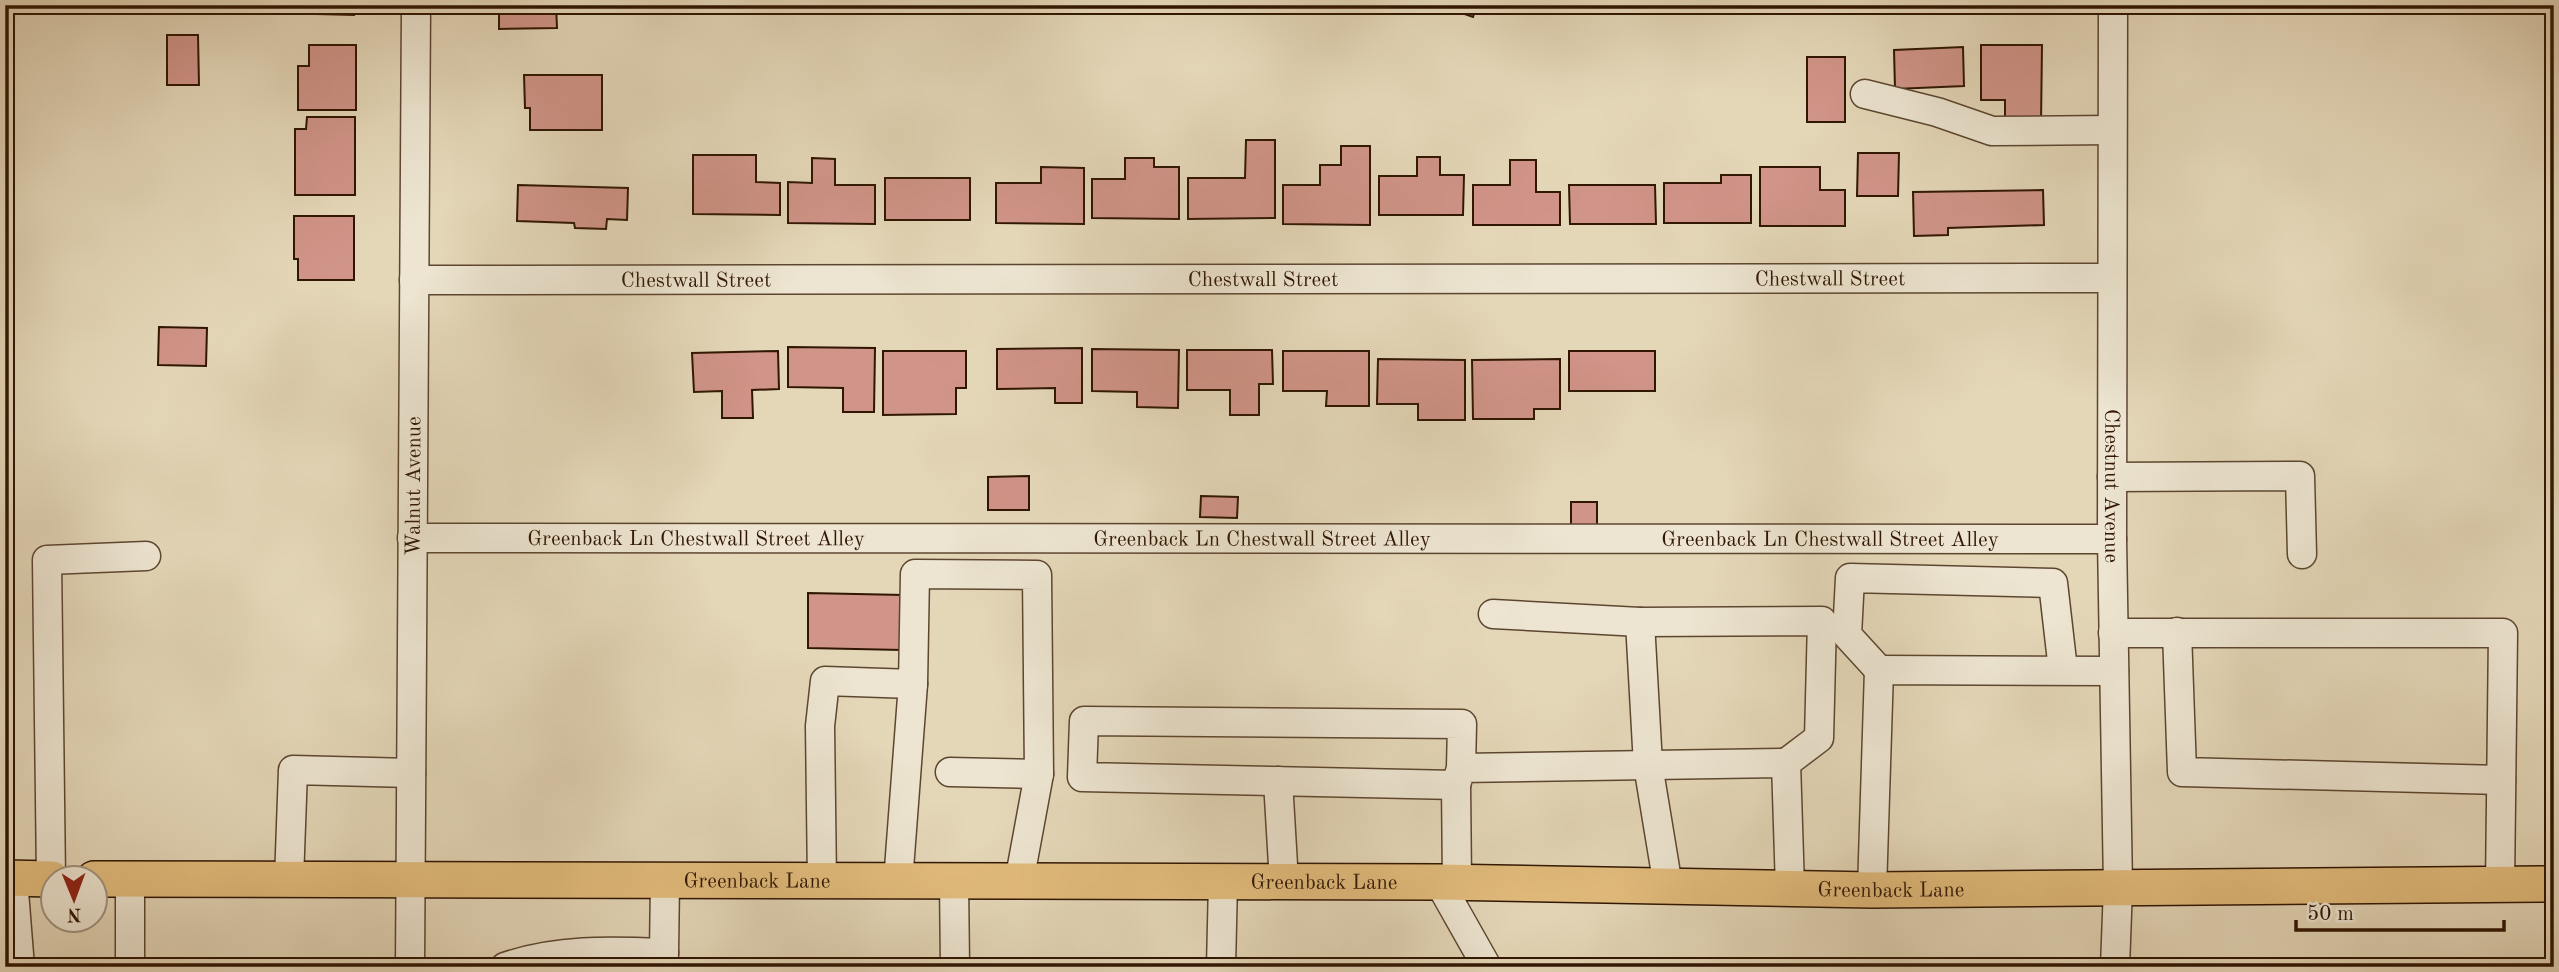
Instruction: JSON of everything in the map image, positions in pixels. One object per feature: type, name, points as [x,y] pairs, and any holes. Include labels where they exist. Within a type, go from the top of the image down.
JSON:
[{"type":"main road","points":[[9,878],[38,879]]},
{"type":"main road","name":"Greenback Lane","points":[[108,879],[1448,882],[1872,890],[2554,884]]},
{"type":"street","name":"Walnut Avenue","points":[[410,967],[416,5]]},
{"type":"street","name":"Chestnut Avenue","points":[[2113,5],[2112,539],[2118,887],[2115,967]]},
{"type":"street","points":[[1865,94],[1937,112],[1992,131],[2112,130]]},
{"type":"street","name":"Chestwall Street","points":[[414,280],[2112,278]]},
{"type":"street","points":[[2112,477],[2300,476],[2302,554]]},
{"type":"street","name":"Greenback Ln Chestwall Street Alley","points":[[412,538],[2112,539]]},
{"type":"street","points":[[52,864],[47,560],[146,556]]},
{"type":"street","points":[[898,882],[913,684],[915,574],[1037,575],[1039,774],[1018,882]]},
{"type":"street","points":[[1872,890],[1879,670],[1847,635],[1850,578],[2053,583],[2063,670]]},
{"type":"street","points":[[1487,967],[1448,882],[1458,776],[1462,724],[1084,721],[1082,776],[1278,781],[1458,776],[1648,765],[1786,763],[1819,738],[1822,621],[1640,622],[1493,614]]},
{"type":"street","points":[[1640,622],[1648,765],[1668,886]]},
{"type":"street","points":[[2177,632],[2182,772],[2501,780]]},
{"type":"street","points":[[2113,633],[2503,633],[2500,886]]},
{"type":"street","points":[[1879,670],[2114,671]]},
{"type":"street","points":[[822,881],[820,726],[825,681],[913,684]]},
{"type":"street","points":[[1786,763],[1790,888]]},
{"type":"street","points":[[289,880],[293,770],[411,773]]},
{"type":"street","points":[[950,772],[1039,774]]},
{"type":"street","points":[[1278,781],[1284,882]]},
{"type":"street","points":[[9,878],[20,967]]},
{"type":"street","points":[[130,879],[130,967]]},
{"type":"street","points":[[505,967],[537,956],[601,951],[664,960],[665,881]]},
{"type":"street","points":[[954,881],[955,967]]},
{"type":"street","points":[[1221,967],[1223,882]]},
{"type":"building","points":[[317,5],[355,5],[354,15],[317,14]]},
{"type":"building","points":[[499,5],[556,5],[557,28],[499,29]]},
{"type":"building","points":[[1439,5],[1477,5],[1473,17]]},
{"type":"building","points":[[1737,5],[1777,5],[1777,9],[1737,8]]},
{"type":"building","points":[[167,35],[198,35],[199,85],[167,85]]},
{"type":"building","points":[[309,45],[356,45],[356,110],[298,110],[298,66],[309,66]]},
{"type":"building","points":[[1981,45],[2042,45],[2041,124],[2005,124],[2005,100],[1981,100]]},
{"type":"building","points":[[1963,47],[1964,86],[1895,89],[1894,50]]},
{"type":"building","points":[[1807,57],[1845,57],[1845,122],[1807,122]]},
{"type":"building","points":[[524,75],[602,75],[602,130],[530,130],[530,108],[525,108]]},
{"type":"building","points":[[307,117],[355,117],[355,195],[295,195],[295,129],[306,129]]},
{"type":"building","points":[[1246,140],[1275,140],[1275,218],[1188,219],[1188,178],[1245,178]]},
{"type":"building","points":[[1341,146],[1370,146],[1370,225],[1283,224],[1283,185],[1320,185],[1320,165],[1341,165]]},
{"type":"building","points":[[1858,153],[1899,153],[1898,196],[1857,196]]},
{"type":"building","points":[[693,155],[756,155],[756,182],[780,183],[780,215],[693,214]]},
{"type":"building","points":[[1417,157],[1440,157],[1440,175],[1464,175],[1463,215],[1379,215],[1379,176],[1417,176]]},
{"type":"building","points":[[812,158],[835,159],[835,185],[875,185],[875,224],[788,223],[788,182],[812,183]]},
{"type":"building","points":[[1125,158],[1154,158],[1154,167],[1179,167],[1179,219],[1092,218],[1092,179],[1125,179]]},
{"type":"building","points":[[1510,160],[1536,160],[1536,192],[1560,192],[1560,225],[1473,225],[1473,185],[1510,185]]},
{"type":"building","points":[[1041,167],[1084,168],[1084,224],[996,223],[996,183],[1041,183]]},
{"type":"building","points":[[1760,167],[1820,167],[1820,190],[1845,190],[1845,226],[1760,226]]},
{"type":"building","points":[[1721,175],[1751,175],[1751,223],[1664,223],[1664,183],[1721,183]]},
{"type":"building","points":[[885,178],[970,178],[970,220],[885,220]]},
{"type":"building","points":[[518,185],[628,188],[627,220],[607,219],[606,229],[575,228],[574,223],[517,221]]},
{"type":"building","points":[[1569,185],[1655,185],[1656,224],[1570,224]]},
{"type":"building","points":[[2043,190],[2044,225],[1948,228],[1948,235],[1914,236],[1913,192]]},
{"type":"building","points":[[294,216],[354,216],[354,280],[298,280],[298,259],[294,259]]},
{"type":"building","points":[[159,327],[207,328],[206,366],[158,365]]},
{"type":"building","points":[[788,347],[875,348],[874,412],[843,412],[843,388],[788,387]]},
{"type":"building","points":[[1082,348],[1082,403],[1055,403],[1055,388],[997,389],[997,349]]},
{"type":"building","points":[[1092,349],[1179,350],[1178,408],[1137,407],[1137,392],[1092,391]]},
{"type":"building","points":[[1187,350],[1272,350],[1273,384],[1259,384],[1259,415],[1230,415],[1230,390],[1187,390]]},
{"type":"building","points":[[778,351],[779,389],[752,390],[753,418],[722,418],[722,391],[694,392],[692,353]]},
{"type":"building","points":[[883,351],[966,351],[966,388],[956,388],[956,414],[883,415]]},
{"type":"building","points":[[1283,351],[1369,351],[1369,406],[1326,406],[1327,391],[1283,391]]},
{"type":"building","points":[[1569,351],[1655,351],[1655,391],[1569,391]]},
{"type":"building","points":[[1378,359],[1465,360],[1465,420],[1418,420],[1418,404],[1377,404]]},
{"type":"building","points":[[1560,359],[1560,409],[1534,409],[1534,419],[1473,419],[1472,360]]},
{"type":"building","points":[[1029,476],[1029,510],[988,510],[988,477]]},
{"type":"building","points":[[1201,496],[1238,497],[1237,518],[1200,517]]},
{"type":"building","points":[[1571,502],[1597,502],[1597,527],[1571,527]]},
{"type":"building","points":[[808,593],[904,595],[902,650],[808,648]]}]
